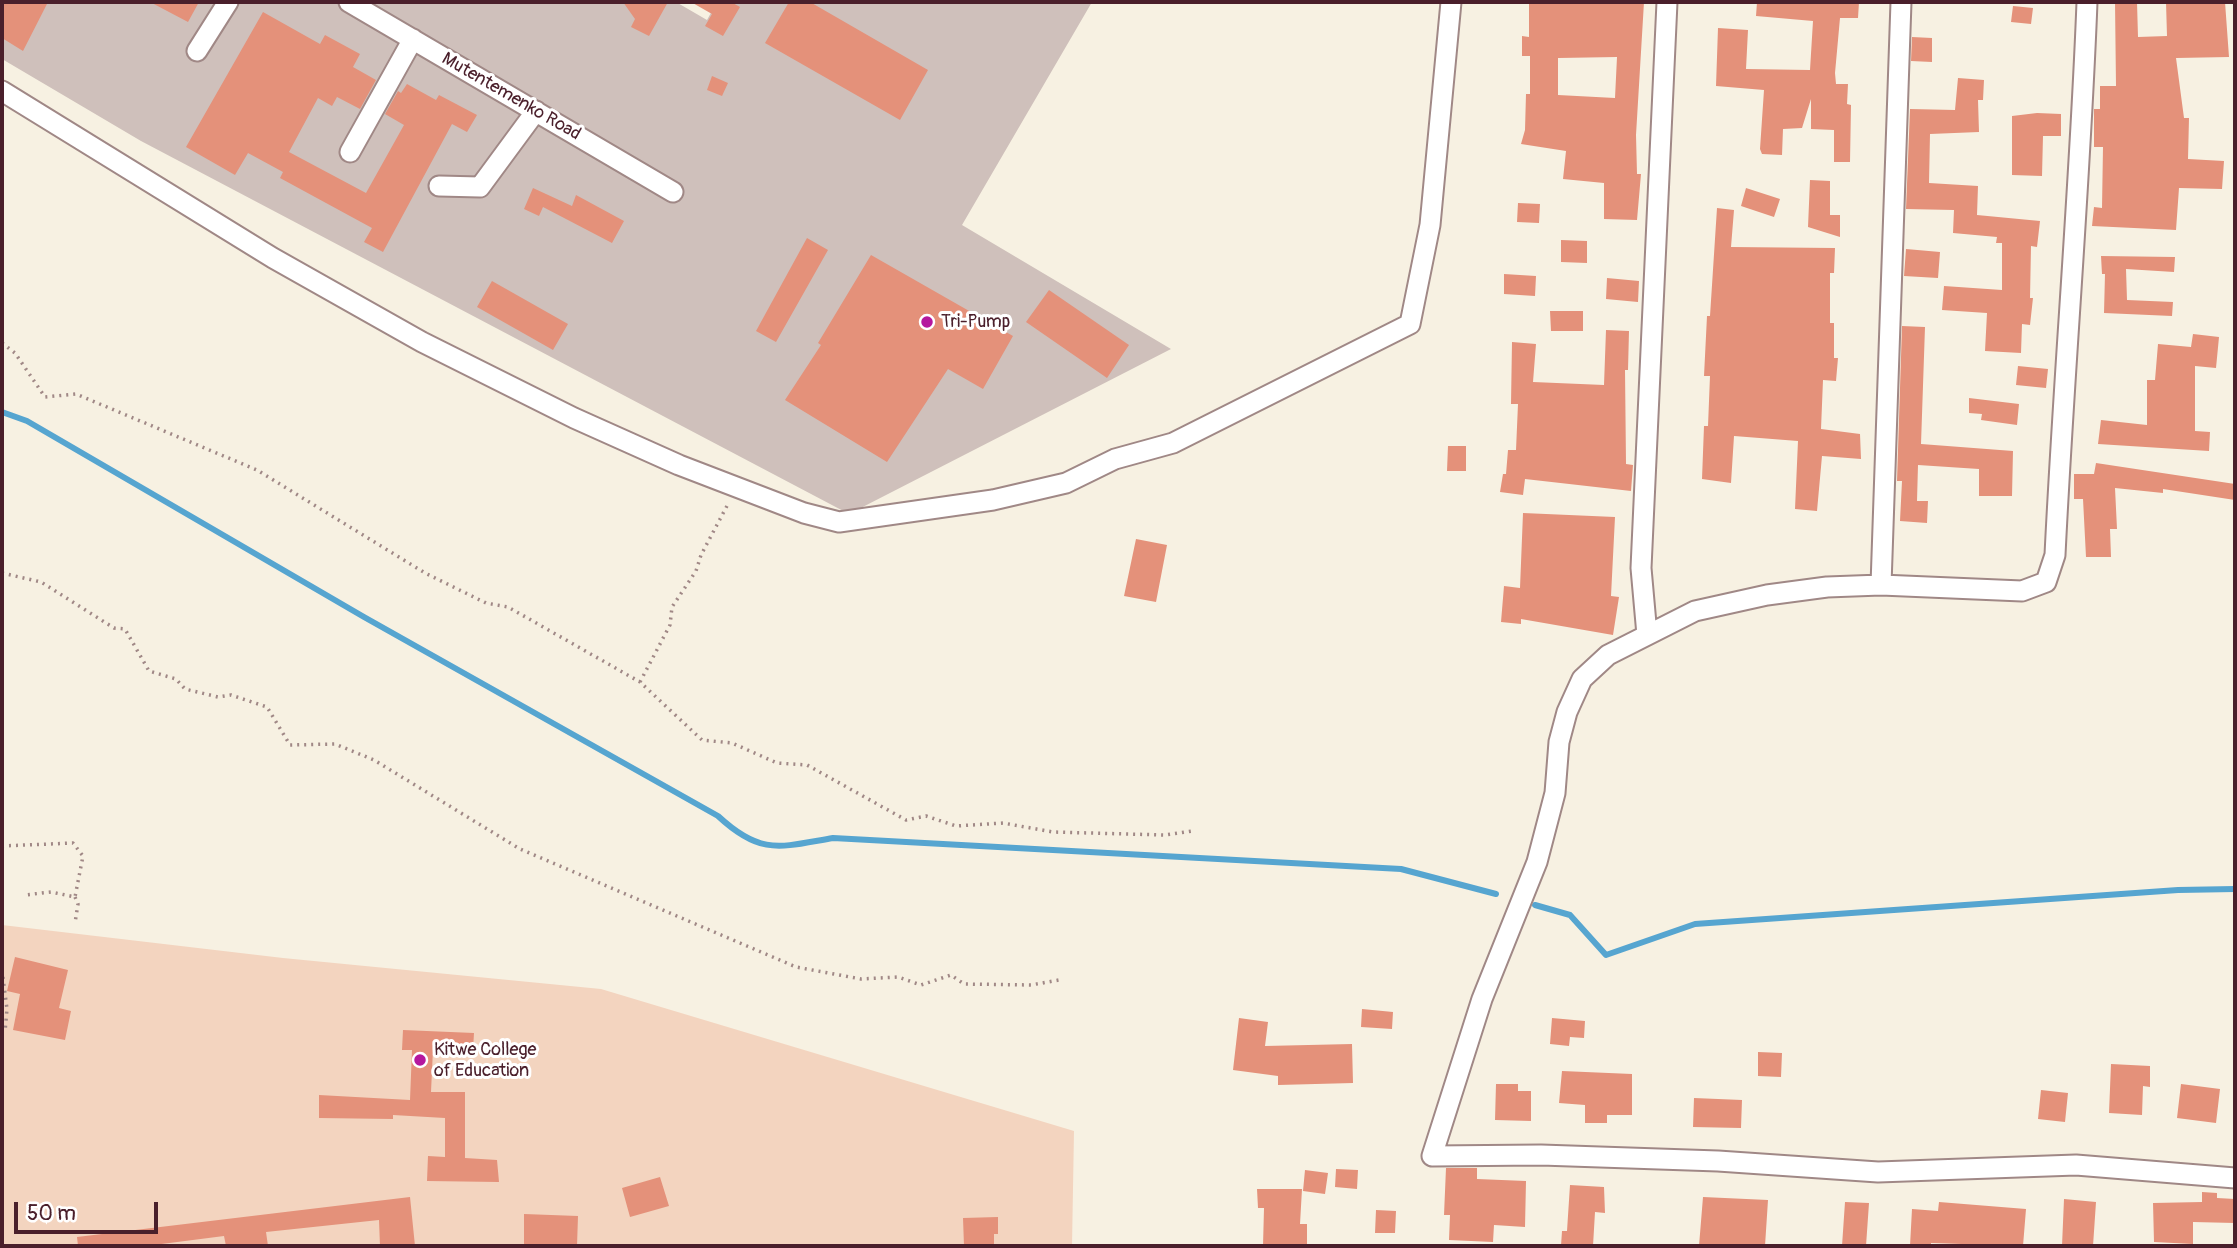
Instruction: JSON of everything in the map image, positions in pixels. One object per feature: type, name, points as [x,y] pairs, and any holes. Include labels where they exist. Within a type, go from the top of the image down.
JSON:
[{"type":"street","points":[[197,51],[228,2]]},
{"type":"street","name":"Mutentemenko Road","points":[[349,2],[673,192]]},
{"type":"street","points":[[2,91],[273,258],[422,342],[574,418],[740,491],[839,522],[993,500],[1066,483],[1115,459],[1173,443],[1410,324],[1430,225],[1451,2]]},
{"type":"street","points":[[1647,635],[1641,568],[1667,2]]},
{"type":"street","points":[[1881,585],[1901,2]]},
{"type":"street","points":[[2087,2],[2082,142],[2064,361],[2055,555],[2046,582],[2022,591],[1881,585],[1827,587],[1767,595],[1695,611],[1608,655],[1582,679],[1567,712],[1559,742],[1555,793],[1537,862],[1482,999],[1432,1156],[1541,1154],[1878,1172],[2076,1165],[2235,1178]]},
{"type":"street","points":[[351,152],[413,39]]},
{"type":"street","points":[[439,187],[480,187],[536,111]]},
{"type":"path","points":[[2,343],[15,353],[45,397],[76,394],[257,470],[425,573],[486,603],[508,607],[640,682],[702,740],[732,743],[777,763],[807,765],[906,820],[926,816],[956,826],[1003,823],[1053,832],[1165,835],[1192,831]]},
{"type":"path","points":[[640,682],[670,625],[672,607],[696,572],[701,555],[713,537],[723,511],[740,491]]},
{"type":"path","points":[[2,573],[41,582],[114,628],[125,629],[149,671],[176,679],[185,689],[219,697],[231,695],[267,707],[290,745],[335,744],[374,760],[520,849],[796,967],[861,979],[898,977],[921,985],[951,975],[964,985],[1031,985],[1059,980]]},
{"type":"path","points":[[2,847],[73,843],[83,856],[75,897],[78,904],[75,923]]},
{"type":"path","points":[[25,895],[51,892],[75,897]]},
{"type":"path","points":[[2,970],[7,1009],[5,1032]]},
{"type":"shaded area","points":[[2,2],[676,2],[707,20],[717,2],[1092,2],[962,225],[1171,349],[849,514],[141,141],[2,59]]},
{"type":"shaded area","name":"Kitwe College of Education","points":[[2,925],[283,958],[601,989],[1074,1131],[1072,1246],[2,1246]]},
{"type":"building","points":[[2,2],[48,2],[23,51],[2,38]]},
{"type":"building","points":[[150,2],[199,2],[188,22]]},
{"type":"building","points":[[623,2],[668,2],[649,36],[631,27],[635,19]]},
{"type":"building","points":[[691,2],[731,2],[740,7],[723,36],[705,26],[712,14]]},
{"type":"building","points":[[789,2],[810,2],[928,70],[900,120],[765,43]]},
{"type":"building","points":[[1529,2],[1644,2],[1636,135],[1637,174],[1641,174],[1637,220],[1604,219],[1604,183],[1563,179],[1566,151],[1521,144],[1525,130],[1526,94],[1530,94],[1530,56],[1522,56],[1522,36],[1529,37]],"holes":[[[1617,57],[1615,98],[1558,95],[1558,58]]]},
{"type":"building","points":[[1757,2],[1859,2],[1858,18],[1840,18],[1835,73],[1836,84],[1848,84],[1847,104],[1851,105],[1850,162],[1834,162],[1834,130],[1811,129],[1811,99],[1802,128],[1783,129],[1782,155],[1762,154],[1760,149],[1764,90],[1716,86],[1718,28],[1748,30],[1746,69],[1810,70],[1813,21],[1756,16]]},
{"type":"building","points":[[2115,2],[2137,2],[2138,37],[2167,36],[2166,2],[2225,2],[2229,57],[2176,58],[2184,118],[2189,118],[2188,159],[2224,161],[2222,189],[2179,188],[2176,230],[2092,226],[2094,207],[2102,208],[2103,147],[2094,147],[2094,109],[2100,109],[2100,86],[2116,86]]},
{"type":"building","points":[[2013,6],[2033,8],[2031,24],[2011,22]]},
{"type":"building","points":[[263,12],[320,44],[325,35],[360,54],[353,67],[376,80],[360,109],[337,97],[332,106],[318,98],[289,152],[366,193],[404,125],[385,114],[398,91],[401,93],[407,84],[436,100],[439,95],[477,115],[467,132],[452,124],[383,252],[364,242],[372,228],[280,178],[283,172],[248,153],[235,175],[186,147]]},
{"type":"building","points":[[1912,37],[1932,38],[1932,62],[1911,61]]},
{"type":"building","points":[[712,76],[728,83],[722,96],[707,90]]},
{"type":"building","points":[[1958,78],[1984,80],[1983,100],[1978,100],[1979,132],[1930,134],[1929,183],[1978,186],[1977,215],[2040,221],[2037,247],[2031,246],[2030,298],[2033,298],[2030,325],[2022,324],[2021,353],[1985,351],[1987,313],[1942,310],[1944,286],[2002,290],[2002,243],[1996,243],[1997,237],[1953,233],[1954,210],[1906,209],[1910,109],[1955,110]]},
{"type":"building","points":[[2061,114],[2061,136],[2043,136],[2042,176],[2012,175],[2012,116]]},
{"type":"building","points":[[1810,180],[1830,181],[1830,215],[1840,215],[1840,237],[1808,227]]},
{"type":"building","points":[[533,188],[572,206],[576,195],[624,221],[612,243],[543,207],[539,216],[524,209]]},
{"type":"building","points":[[1746,188],[1780,199],[1774,217],[1741,206]]},
{"type":"building","points":[[1518,203],[1540,204],[1539,223],[1517,222]]},
{"type":"building","points":[[1717,208],[1734,210],[1731,247],[1835,248],[1834,273],[1830,273],[1830,323],[1834,323],[1834,358],[1838,358],[1836,381],[1823,380],[1821,429],[1860,434],[1861,459],[1822,456],[1817,511],[1795,509],[1798,441],[1734,436],[1731,483],[1702,479],[1704,426],[1708,426],[1710,376],[1704,376],[1707,316],[1710,316]]},
{"type":"building","points":[[807,238],[828,250],[776,342],[756,331]]},
{"type":"building","points":[[1561,240],[1587,241],[1587,263],[1561,262]]},
{"type":"building","points":[[1906,249],[1940,252],[1938,278],[1904,276]]},
{"type":"building","points":[[871,255],[1013,336],[983,389],[948,369],[887,462],[785,400],[821,345],[818,343]]},
{"type":"building","points":[[2101,256],[2175,257],[2174,272],[2126,269],[2127,300],[2173,302],[2172,316],[2104,313],[2105,274],[2102,274]]},
{"type":"building","points":[[1504,274],[1536,276],[1535,296],[1504,294]]},
{"type":"building","points":[[1607,278],[1639,281],[1638,302],[1606,299]]},
{"type":"building","points":[[492,281],[568,324],[553,350],[477,307]]},
{"type":"building","points":[[1049,290],[1129,345],[1107,378],[1026,322]]},
{"type":"building","points":[[1550,311],[1583,311],[1583,331],[1551,331]]},
{"type":"building","points":[[1902,326],[1925,327],[1921,444],[2013,451],[2012,496],[1979,496],[1979,469],[1918,465],[1917,501],[1928,501],[1927,523],[1900,521],[1902,481],[1897,481]]},
{"type":"building","points":[[1606,330],[1629,331],[1628,370],[1625,370],[1626,464],[1633,465],[1631,491],[1525,479],[1523,495],[1500,492],[1503,474],[1506,474],[1508,450],[1516,450],[1518,404],[1511,404],[1512,342],[1536,344],[1533,382],[1604,385]]},
{"type":"building","points":[[2193,334],[2219,337],[2216,368],[2195,366],[2195,431],[2210,432],[2209,451],[2098,444],[2101,420],[2147,425],[2147,380],[2155,380],[2158,344],[2191,347]]},
{"type":"building","points":[[2018,366],[2048,369],[2046,388],[2016,385]]},
{"type":"building","points":[[1969,398],[2019,404],[2017,425],[1981,420],[1982,414],[1969,413]]},
{"type":"building","points":[[1448,446],[1466,446],[1466,471],[1447,471]]},
{"type":"building","points":[[2096,463],[2235,484],[2235,500],[2163,489],[2163,493],[2115,488],[2117,529],[2110,529],[2111,557],[2086,557],[2083,499],[2074,499],[2074,474],[2094,474]]},
{"type":"building","points":[[1523,513],[1615,517],[1611,596],[1619,597],[1613,635],[1521,619],[1521,624],[1501,622],[1504,586],[1520,588]]},
{"type":"building","points":[[1136,539],[1167,545],[1156,602],[1124,596]]},
{"type":"building","points":[[15,957],[68,970],[59,1008],[71,1011],[65,1040],[13,1030],[20,994],[7,991]]},
{"type":"building","points":[[1362,1009],[1393,1012],[1392,1029],[1361,1027]]},
{"type":"building","points":[[1239,1018],[1268,1022],[1265,1046],[1352,1044],[1353,1083],[1278,1085],[1278,1076],[1233,1070]]},
{"type":"building","points":[[1552,1018],[1585,1021],[1584,1038],[1570,1037],[1569,1046],[1550,1044]]},
{"type":"building","points":[[403,1030],[474,1033],[473,1050],[433,1049],[431,1092],[465,1092],[465,1158],[497,1160],[499,1182],[427,1181],[428,1156],[445,1157],[445,1118],[393,1115],[393,1119],[319,1118],[319,1095],[410,1100],[412,1050],[402,1050]]},
{"type":"building","points":[[1758,1052],[1782,1053],[1781,1077],[1758,1076]]},
{"type":"building","points":[[2111,1064],[2150,1066],[2150,1087],[2143,1086],[2142,1115],[2109,1113]]},
{"type":"building","points":[[1562,1071],[1632,1074],[1632,1115],[1607,1115],[1607,1123],[1585,1123],[1585,1105],[1559,1103]]},
{"type":"building","points":[[1496,1084],[1518,1084],[1518,1091],[1531,1091],[1531,1121],[1495,1120]]},
{"type":"building","points":[[2181,1084],[2220,1089],[2216,1123],[2177,1118]]},
{"type":"building","points":[[2041,1090],[2068,1093],[2065,1122],[2038,1119]]},
{"type":"building","points":[[1694,1098],[1742,1100],[1741,1128],[1693,1127]]},
{"type":"building","points":[[1446,1168],[1477,1168],[1477,1179],[1526,1181],[1525,1227],[1494,1225],[1493,1242],[1449,1240],[1450,1215],[1444,1215]]},
{"type":"building","points":[[1336,1169],[1358,1170],[1357,1189],[1335,1187]]},
{"type":"building","points":[[1305,1170],[1328,1173],[1325,1194],[1303,1191]]},
{"type":"building","points":[[660,1177],[669,1206],[630,1217],[622,1188]]},
{"type":"building","points":[[1570,1185],[1604,1187],[1605,1213],[1595,1212],[1593,1246],[1561,1246],[1562,1231],[1567,1231]]},
{"type":"building","points":[[1257,1189],[1302,1189],[1300,1224],[1307,1224],[1307,1246],[1263,1246],[1264,1208],[1258,1208]]},
{"type":"building","points":[[2202,1192],[2217,1193],[2217,1198],[2235,1199],[2235,1223],[2193,1222],[2193,1244],[2154,1242],[2153,1203],[2202,1202]]},
{"type":"building","points":[[410,1197],[415,1246],[380,1246],[379,1220],[266,1232],[268,1246],[226,1246],[224,1236],[146,1246],[78,1246],[77,1237]]},
{"type":"building","points":[[1703,1197],[1768,1200],[1765,1246],[1699,1246]]},
{"type":"building","points":[[2064,1199],[2096,1202],[2093,1246],[2062,1246]]},
{"type":"building","points":[[1845,1202],[1869,1203],[1866,1246],[1842,1246]]},
{"type":"building","points":[[1939,1202],[2026,1209],[2023,1246],[1931,1243],[1931,1246],[1910,1246],[1912,1209],[1938,1211]]},
{"type":"building","points":[[1376,1210],[1396,1211],[1395,1233],[1375,1233]]},
{"type":"building","points":[[524,1214],[578,1216],[577,1246],[524,1246]]},
{"type":"building","points":[[998,1217],[998,1234],[994,1234],[994,1246],[964,1246],[963,1218]]},
{"type":"waterway","points":[[2,412],[27,421],[364,617],[718,816],[733,829],[759,843],[785,846],[833,838],[1401,869],[1496,894]]},
{"type":"waterway","points":[[1535,905],[1570,915],[1606,955],[1695,924],[2178,890],[2235,889]]},
{"type":"place","name":"Tri-Pump","points":[[927,322]]},
{"type":"place","name":"Kitwe College of Education","points":[[420,1060]]}]
